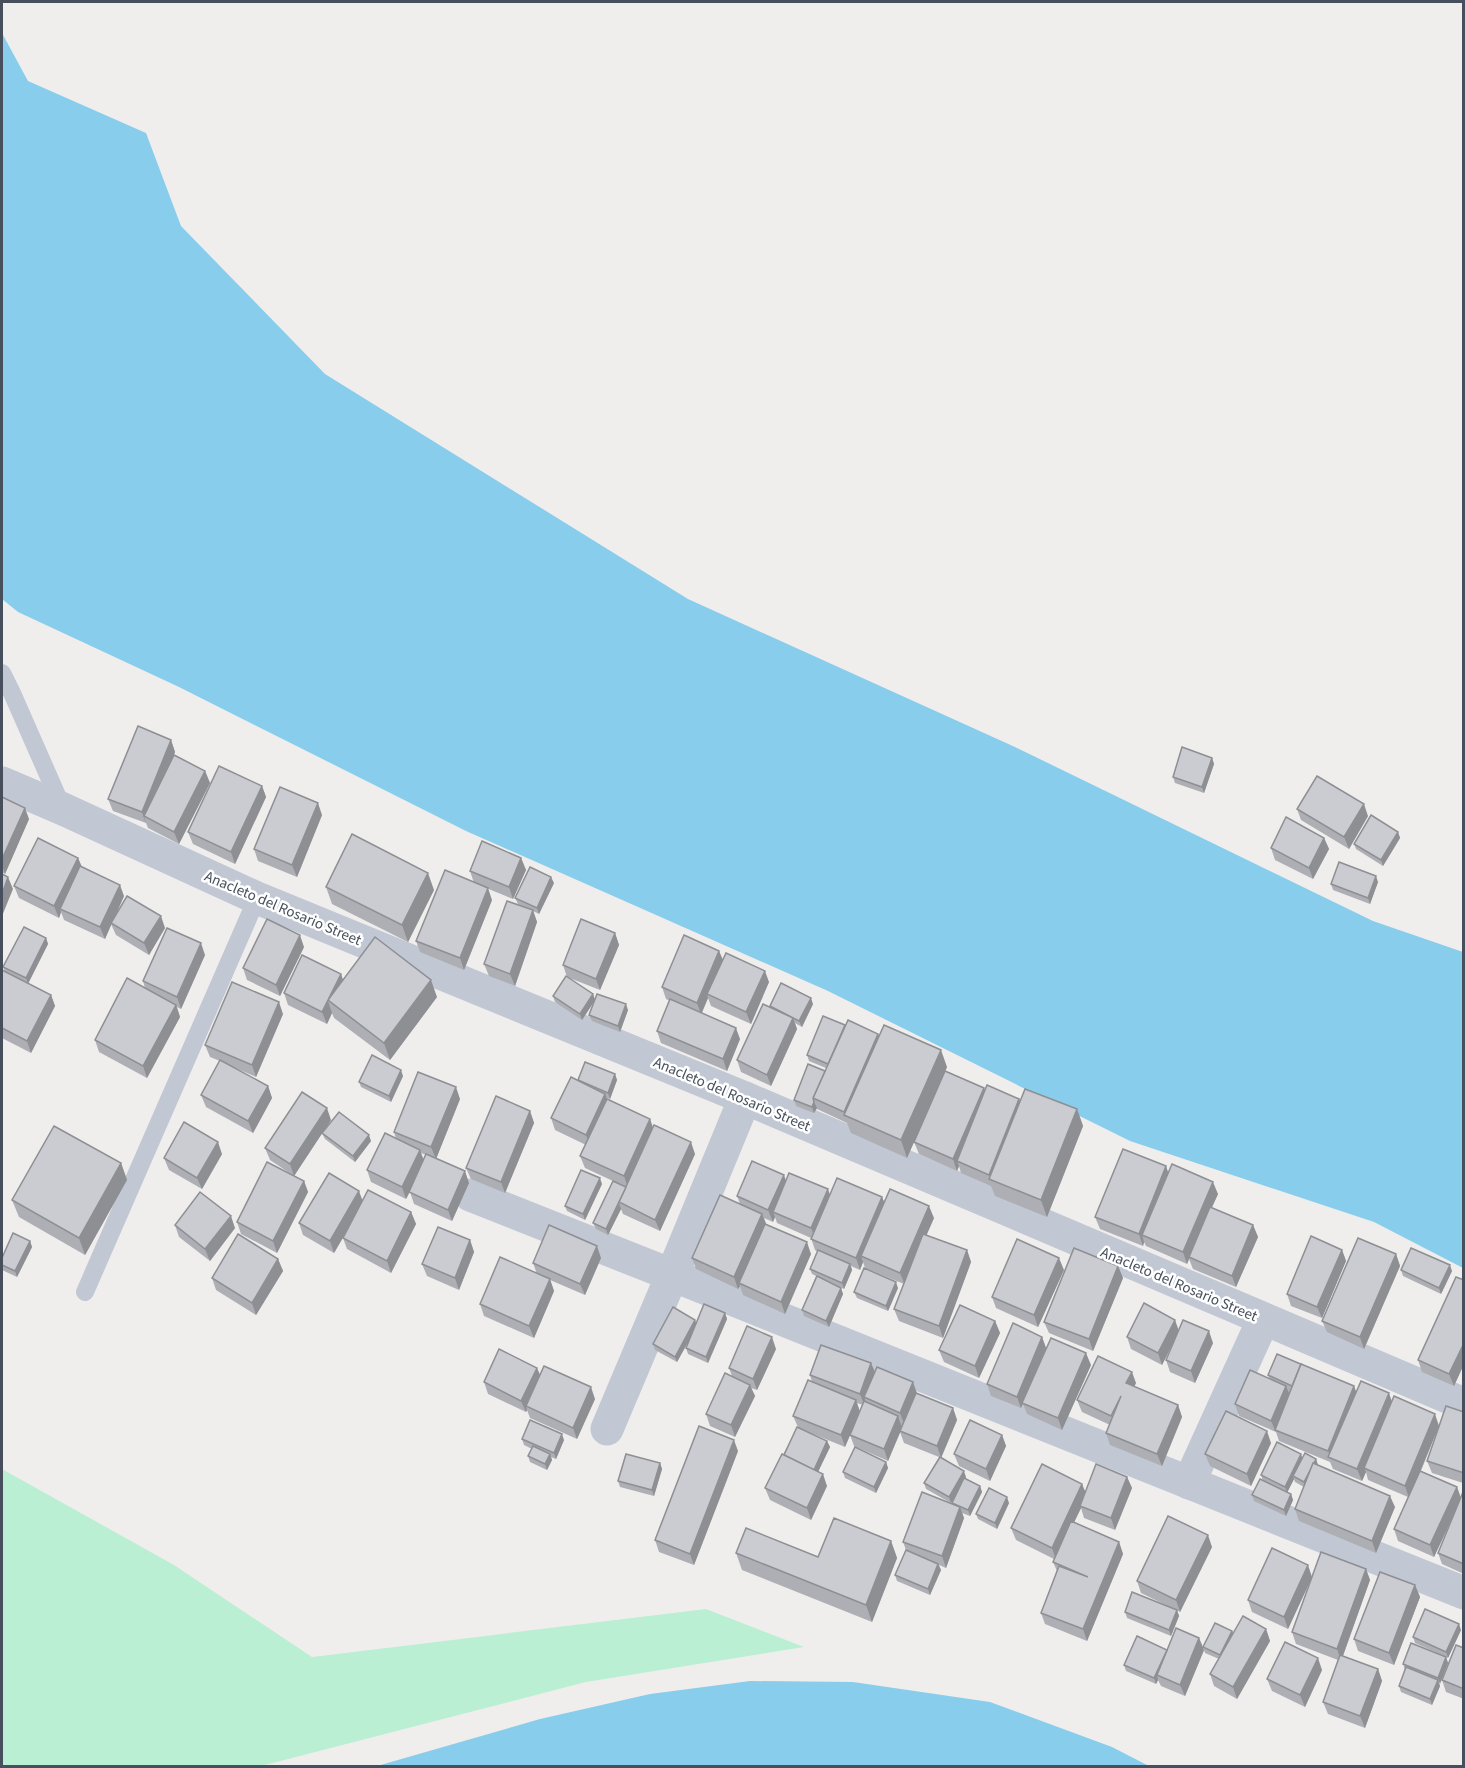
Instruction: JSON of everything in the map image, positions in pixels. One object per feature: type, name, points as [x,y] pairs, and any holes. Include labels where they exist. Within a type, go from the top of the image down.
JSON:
[{"type":"street","name":"Anacleto del Rosario Street","points":[[2,783],[257,898],[745,1098],[1464,1404]]},
{"type":"street","points":[[607,1429],[745,1098]]},
{"type":"street","points":[[470,1195],[1464,1593]]},
{"type":"street","points":[[1188,1483],[1263,1320]]},
{"type":"lane","points":[[2,673],[63,809]]},
{"type":"lane","points":[[85,1292],[257,898]]},
{"type":"green space","points":[[2,1469],[174,1565],[312,1657],[706,1609],[804,1647],[586,1682],[261,1766],[2,1766]]},
{"type":"water","points":[[2,33],[28,81],[146,133],[181,226],[325,374],[688,599],[1015,747],[1373,921],[1463,952],[1463,1268],[1374,1222],[1130,1141],[828,991],[466,831],[179,687],[18,612],[2,599]]},
{"type":"water","points":[[750,1681],[853,1682],[990,1702],[1112,1747],[1149,1766],[377,1766],[540,1719],[650,1694]]},
{"type":"building","points":[[138,726],[171,740],[142,812],[108,799]]},
{"type":"building","points":[[1182,747],[1212,758],[1202,787],[1173,777]]},
{"type":"building","points":[[174,755],[205,771],[174,832],[144,816]]},
{"type":"building","points":[[219,766],[262,786],[231,852],[188,832]]},
{"type":"building","points":[[1317,776],[1364,804],[1344,837],[1297,809]]},
{"type":"building","points":[[280,787],[318,803],[292,865],[254,849]]},
{"type":"building","points":[[2,797],[25,808],[2,859]]},
{"type":"building","points":[[1371,815],[1398,832],[1381,860],[1354,844]]},
{"type":"building","points":[[1286,817],[1324,838],[1309,868],[1271,848]]},
{"type":"building","points":[[352,834],[428,873],[402,925],[326,887]]},
{"type":"building","points":[[38,838],[78,858],[54,906],[14,886]]},
{"type":"building","points":[[482,841],[521,858],[509,887],[470,871]]},
{"type":"building","points":[[1339,862],[1376,876],[1368,898],[1331,884]]},
{"type":"building","points":[[80,866],[120,885],[100,927],[60,909]]},
{"type":"building","points":[[530,867],[551,877],[537,908],[515,898]]},
{"type":"building","points":[[445,870],[488,888],[460,958],[416,941]]},
{"type":"building","points":[[2,874],[8,877],[2,894]]},
{"type":"building","points":[[127,896],[161,916],[144,943],[111,923]]},
{"type":"building","points":[[507,901],[533,910],[510,974],[484,964]]},
{"type":"building","points":[[267,919],[300,935],[276,985],[243,968]]},
{"type":"building","points":[[581,919],[615,933],[596,979],[563,965]]},
{"type":"building","points":[[24,927],[46,938],[26,978],[3,967]]},
{"type":"building","points":[[167,928],[201,943],[177,997],[143,981]]},
{"type":"building","points":[[684,935],[719,951],[697,1003],[662,987]]},
{"type":"building","points":[[375,937],[431,980],[384,1043],[328,1000]]},
{"type":"building","points":[[726,953],[765,971],[746,1012],[707,994]]},
{"type":"building","points":[[302,955],[341,974],[322,1012],[284,993]]},
{"type":"building","points":[[2,970],[51,995],[27,1041],[2,1028]]},
{"type":"building","points":[[566,976],[593,994],[580,1014],[553,996]]},
{"type":"building","points":[[127,978],[176,1005],[143,1066],[95,1040]]},
{"type":"building","points":[[232,982],[279,1002],[252,1065],[205,1045]]},
{"type":"building","points":[[781,983],[811,998],[799,1021],[770,1006]]},
{"type":"building","points":[[597,994],[626,1004],[618,1026],[589,1015]]},
{"type":"building","points":[[670,999],[736,1028],[723,1059],[657,1031]]},
{"type":"building","points":[[763,1004],[793,1018],[767,1075],[737,1060]]},
{"type":"building","points":[[823,1016],[845,1025],[828,1064],[807,1055]]},
{"type":"building","points":[[848,1020],[878,1034],[844,1112],[813,1098]]},
{"type":"building","points":[[884,1025],[941,1050],[901,1140],[844,1115]]},
{"type":"building","points":[[372,1055],[401,1070],[389,1096],[359,1082]]},
{"type":"building","points":[[220,1060],[268,1086],[248,1121],[201,1095]]},
{"type":"building","points":[[585,1062],[615,1074],[608,1093],[578,1080]]},
{"type":"building","points":[[808,1064],[825,1071],[813,1098],[812,1107],[794,1100]]},
{"type":"building","points":[[945,1071],[984,1088],[953,1159],[914,1142]]},
{"type":"building","points":[[418,1072],[456,1087],[431,1147],[394,1132]]},
{"type":"building","points":[[571,1077],[605,1094],[586,1135],[551,1118]]},
{"type":"building","points":[[987,1085],[1019,1099],[989,1175],[957,1161]]},
{"type":"building","points":[[1025,1089],[1077,1109],[1041,1200],[989,1179]]},
{"type":"building","points":[[302,1092],[327,1108],[290,1164],[265,1148]]},
{"type":"building","points":[[496,1096],[530,1111],[501,1182],[466,1168]]},
{"type":"building","points":[[607,1099],[650,1119],[624,1176],[580,1156]]},
{"type":"building","points":[[339,1112],[369,1135],[353,1156],[322,1133]]},
{"type":"building","points":[[184,1122],[218,1142],[197,1178],[164,1158]]},
{"type":"building","points":[[654,1125],[691,1142],[655,1220],[619,1202]]},
{"type":"building","points":[[54,1126],[121,1163],[79,1238],[12,1200]]},
{"type":"building","points":[[385,1133],[420,1150],[402,1187],[367,1170]]},
{"type":"building","points":[[1123,1149],[1166,1166],[1139,1234],[1095,1217]]},
{"type":"building","points":[[426,1154],[465,1171],[448,1210],[409,1192]]},
{"type":"building","points":[[752,1161],[784,1175],[768,1210],[737,1196]]},
{"type":"building","points":[[267,1162],[304,1181],[273,1241],[237,1222]]},
{"type":"building","points":[[1172,1164],[1213,1182],[1183,1252],[1142,1235]]},
{"type":"building","points":[[581,1170],[600,1178],[583,1214],[565,1206]]},
{"type":"building","points":[[329,1173],[359,1191],[330,1241],[299,1223]]},
{"type":"building","points":[[789,1173],[828,1189],[811,1228],[773,1212]]},
{"type":"building","points":[[837,1178],[882,1197],[856,1258],[811,1239]]},
{"type":"building","points":[[613,1181],[626,1187],[606,1229],[593,1223]]},
{"type":"building","points":[[890,1189],[929,1206],[900,1273],[861,1256]]},
{"type":"building","points":[[368,1190],[411,1212],[387,1261],[343,1238]]},
{"type":"building","points":[[200,1192],[231,1216],[205,1249],[175,1225]]},
{"type":"building","points":[[720,1195],[762,1214],[734,1277],[692,1258]]},
{"type":"building","points":[[1210,1207],[1253,1225],[1232,1276],[1189,1257]]},
{"type":"building","points":[[765,1224],[807,1242],[781,1302],[739,1283]]},
{"type":"building","points":[[549,1225],[597,1246],[580,1284],[533,1263]]},
{"type":"building","points":[[438,1227],[470,1240],[455,1278],[422,1264]]},
{"type":"building","points":[[13,1233],[30,1241],[15,1271],[2,1265],[2,1258]]},
{"type":"building","points":[[238,1234],[278,1259],[252,1303],[212,1278]]},
{"type":"building","points":[[923,1234],[967,1250],[939,1326],[894,1309]]},
{"type":"building","points":[[1311,1236],[1342,1250],[1317,1307],[1287,1294]]},
{"type":"building","points":[[1358,1238],[1396,1254],[1360,1337],[1322,1321]]},
{"type":"building","points":[[1017,1239],[1059,1258],[1034,1315],[992,1297]]},
{"type":"building","points":[[1074,1248],[1118,1266],[1089,1339],[1044,1322]]},
{"type":"building","points":[[1411,1248],[1450,1265],[1439,1288],[1401,1270]]},
{"type":"building","points":[[818,1250],[850,1264],[842,1283],[810,1269]]},
{"type":"building","points":[[500,1257],[550,1279],[529,1326],[480,1304]]},
{"type":"building","points":[[864,1268],[896,1282],[886,1306],[854,1292]]},
{"type":"building","points":[[817,1276],[841,1288],[826,1321],[802,1310]]},
{"type":"building","points":[[1456,1277],[1464,1280],[1464,1343],[1449,1374],[1418,1360]]},
{"type":"building","points":[[1144,1303],[1175,1320],[1158,1353],[1127,1337]]},
{"type":"building","points":[[704,1304],[725,1313],[706,1357],[686,1348]]},
{"type":"building","points":[[960,1305],[995,1321],[975,1366],[939,1350]]},
{"type":"building","points":[[673,1307],[695,1320],[675,1357],[653,1344]]},
{"type":"building","points":[[1183,1320],[1209,1331],[1191,1371],[1166,1360]]},
{"type":"building","points":[[1013,1323],[1042,1337],[1017,1397],[987,1384]]},
{"type":"building","points":[[747,1326],[772,1337],[753,1379],[729,1368]]},
{"type":"building","points":[[1051,1338],[1086,1353],[1058,1418],[1022,1403]]},
{"type":"building","points":[[821,1345],[871,1363],[860,1394],[810,1375]]},
{"type":"building","points":[[499,1349],[537,1368],[521,1401],[484,1382]]},
{"type":"building","points":[[1277,1354],[1301,1364],[1292,1386],[1268,1375]]},
{"type":"building","points":[[1098,1356],[1132,1372],[1126,1383],[1178,1405],[1157,1454],[1106,1433],[1121,1396],[1111,1416],[1077,1400]]},
{"type":"building","points":[[1301,1364],[1354,1386],[1328,1451],[1275,1430]]},
{"type":"building","points":[[544,1366],[591,1387],[573,1428],[526,1406]]},
{"type":"building","points":[[877,1367],[913,1382],[900,1413],[864,1397]]},
{"type":"building","points":[[1250,1370],[1286,1386],[1271,1421],[1235,1404]]},
{"type":"building","points":[[725,1373],[750,1385],[731,1425],[706,1414]]},
{"type":"building","points":[[808,1380],[856,1400],[841,1435],[793,1416]]},
{"type":"building","points":[[1361,1381],[1389,1393],[1357,1469],[1328,1457]]},
{"type":"building","points":[[916,1393],[953,1408],[937,1446],[900,1431]]},
{"type":"building","points":[[1394,1396],[1435,1414],[1405,1486],[1364,1468]]},
{"type":"building","points":[[864,1401],[898,1416],[884,1449],[850,1435]]},
{"type":"building","points":[[1446,1406],[1464,1412],[1464,1473],[1427,1461]]},
{"type":"building","points":[[1226,1411],[1267,1431],[1247,1474],[1205,1454]]},
{"type":"building","points":[[530,1420],[562,1434],[554,1453],[522,1439]]},
{"type":"building","points":[[970,1420],[1002,1435],[986,1469],[954,1454]]},
{"type":"building","points":[[699,1426],[734,1440],[690,1554],[655,1540]]},
{"type":"building","points":[[797,1427],[827,1441],[814,1470],[784,1455]]},
{"type":"building","points":[[1277,1442],[1301,1454],[1285,1487],[1261,1475]]},
{"type":"building","points":[[533,1446],[550,1454],[545,1464],[528,1456]]},
{"type":"building","points":[[855,1447],[886,1462],[874,1487],[843,1472]]},
{"type":"building","points":[[1305,1453],[1316,1459],[1304,1482],[1293,1476]]},
{"type":"building","points":[[626,1454],[660,1463],[652,1490],[618,1481]]},
{"type":"building","points":[[782,1454],[823,1474],[807,1508],[765,1488]]},
{"type":"building","points":[[940,1457],[964,1471],[949,1497],[924,1483]]},
{"type":"building","points":[[1313,1463],[1390,1496],[1372,1541],[1295,1509]]},
{"type":"building","points":[[1042,1464],[1082,1484],[1052,1548],[1011,1528]]},
{"type":"building","points":[[1096,1464],[1127,1477],[1111,1518],[1080,1506]]},
{"type":"building","points":[[1420,1471],[1457,1487],[1430,1545],[1394,1529]]},
{"type":"building","points":[[964,1478],[980,1486],[968,1510],[952,1503]]},
{"type":"building","points":[[1260,1479],[1291,1494],[1284,1510],[1252,1495]]},
{"type":"building","points":[[989,1488],[1007,1497],[995,1523],[976,1514]]},
{"type":"building","points":[[922,1492],[960,1507],[942,1556],[903,1542]]},
{"type":"building","points":[[1464,1493],[1464,1564],[1438,1553]]},
{"type":"building","points":[[1168,1516],[1208,1535],[1176,1600],[1137,1581]]},
{"type":"building","points":[[834,1518],[891,1541],[866,1605],[736,1553],[746,1528],[818,1557]]},
{"type":"building","points":[[1071,1521],[1119,1542],[1083,1629],[1041,1613],[1059,1566],[1088,1577],[1053,1562]]},
{"type":"building","points":[[1272,1548],[1308,1565],[1284,1617],[1248,1600]]},
{"type":"building","points":[[906,1550],[938,1564],[928,1589],[895,1575]]},
{"type":"building","points":[[1321,1552],[1366,1569],[1337,1649],[1292,1632]]},
{"type":"building","points":[[1380,1572],[1415,1585],[1389,1653],[1354,1639]]},
{"type":"building","points":[[1132,1592],[1177,1610],[1169,1630],[1125,1612]]},
{"type":"building","points":[[1425,1609],[1459,1624],[1446,1652],[1413,1637]]},
{"type":"building","points":[[1243,1616],[1266,1629],[1233,1687],[1210,1674]]},
{"type":"building","points":[[1215,1623],[1232,1631],[1220,1655],[1203,1647]]},
{"type":"building","points":[[1176,1628],[1199,1638],[1180,1685],[1157,1675]]},
{"type":"building","points":[[1137,1636],[1167,1650],[1154,1678],[1124,1665]]},
{"type":"building","points":[[1285,1642],[1318,1658],[1300,1695],[1267,1679]]},
{"type":"building","points":[[1411,1643],[1446,1657],[1438,1678],[1403,1664]]},
{"type":"building","points":[[1456,1645],[1464,1648],[1464,1689],[1442,1680]]},
{"type":"building","points":[[1340,1655],[1378,1669],[1360,1716],[1323,1702]]},
{"type":"building","points":[[1406,1667],[1438,1680],[1430,1699],[1399,1686]]}]
